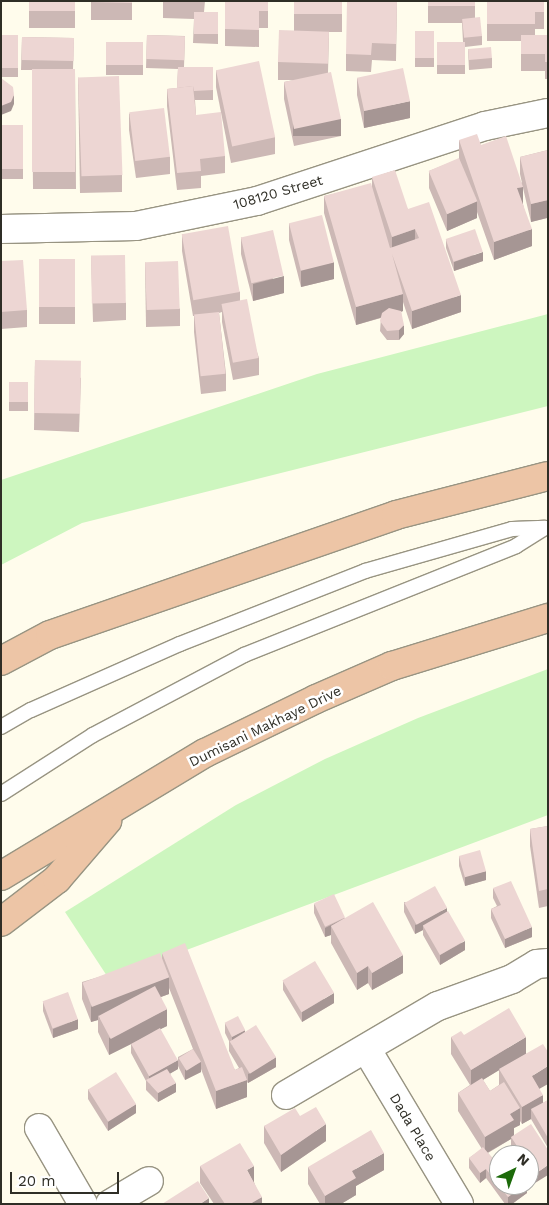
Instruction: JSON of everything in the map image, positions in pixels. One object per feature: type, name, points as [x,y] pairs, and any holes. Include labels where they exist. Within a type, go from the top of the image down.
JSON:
[{"type":"main road","points":[[1,661],[50,635],[396,515],[548,476]]},
{"type":"main road","name":"Dumisani Makhaye Drive","points":[[1,876],[205,753],[392,666],[548,618]]},
{"type":"main road","points":[[1,922],[57,878],[123,803]]},
{"type":"street","name":"108120 Street","points":[[1,229],[136,226],[257,201],[485,126],[548,113]]},
{"type":"street","points":[[286,1095],[367,1050],[438,1006],[512,979],[537,964],[548,963]]},
{"type":"street","name":"Dada Place","points":[[367,1050],[459,1204]]},
{"type":"street","points":[[39,1128],[83,1204]]},
{"type":"street","points":[[110,1204],[149,1181]]},
{"type":"lane","points":[[1,727],[31,710],[180,644],[365,571],[512,529],[546,528]]},
{"type":"lane","points":[[1,794],[92,735],[244,655],[516,546],[546,528]]},
{"type":"green space","points":[[548,314],[548,406],[82,523],[1,565],[1,480],[317,374]]},
{"type":"green space","points":[[548,669],[548,815],[109,979],[65,912],[236,805],[325,759],[418,718]]},
{"type":"building","points":[[29,1],[75,1],[75,11],[29,11]]},
{"type":"building","points":[[132,1],[132,3],[91,2]]},
{"type":"building","points":[[166,1],[204,1],[204,2]]},
{"type":"building","points":[[225,1],[268,1],[268,11],[259,11],[259,30],[225,29]]},
{"type":"building","points":[[294,1],[342,1],[342,14],[294,14]]},
{"type":"building","points":[[347,1],[397,1],[396,44],[372,43],[371,55],[346,54]]},
{"type":"building","points":[[428,1],[475,1],[475,6],[428,6]]},
{"type":"building","points":[[487,1],[544,1],[544,12],[535,12],[535,24],[487,24]]},
{"type":"building","points":[[194,12],[218,12],[218,34],[194,34]]},
{"type":"building","points":[[480,17],[482,36],[464,38],[462,19]]},
{"type":"building","points":[[279,30],[329,32],[328,64],[278,62]]},
{"type":"building","points":[[415,31],[434,31],[434,58],[415,58]]},
{"type":"building","points":[[1,35],[18,35],[18,68],[1,68]]},
{"type":"building","points":[[147,35],[185,36],[184,60],[146,59]]},
{"type":"building","points":[[521,35],[548,35],[548,62],[545,62],[545,54],[521,54]]},
{"type":"building","points":[[22,37],[74,38],[74,61],[22,60]]},
{"type":"building","points":[[106,42],[143,42],[143,65],[106,65]]},
{"type":"building","points":[[437,42],[465,42],[465,65],[437,65]]},
{"type":"building","points":[[491,47],[492,58],[469,60],[468,49]]},
{"type":"building","points":[[259,61],[275,137],[232,146],[216,70]]},
{"type":"building","points":[[178,67],[213,67],[213,90],[194,91],[193,86],[177,88]]},
{"type":"building","points":[[403,68],[410,101],[364,111],[357,78]]},
{"type":"building","points":[[32,69],[75,69],[75,172],[32,172]]},
{"type":"building","points":[[331,72],[341,119],[294,129],[284,82]]},
{"type":"building","points":[[119,76],[122,175],[81,176],[78,77]]},
{"type":"building","points":[[1,78],[13,87],[14,95],[11,102],[1,106]]},
{"type":"building","points":[[193,86],[196,115],[221,112],[225,156],[200,159],[201,171],[177,173],[167,89]]},
{"type":"building","points":[[164,108],[170,157],[135,161],[129,112]]},
{"type":"building","points":[[1,125],[23,125],[23,169],[1,169]]},
{"type":"building","points":[[477,134],[481,145],[506,136],[523,187],[517,188],[532,229],[494,242],[459,140]]},
{"type":"building","points":[[548,150],[548,200],[531,204],[520,157]]},
{"type":"building","points":[[459,158],[477,201],[447,214],[429,171]]},
{"type":"building","points":[[395,170],[408,209],[429,202],[461,295],[412,311],[392,254],[403,294],[356,307],[324,196],[371,183],[390,248],[419,238],[415,229],[392,237],[372,177]]},
{"type":"building","points":[[322,215],[334,263],[301,271],[289,223]]},
{"type":"building","points":[[228,226],[240,292],[193,300],[182,234]]},
{"type":"building","points":[[475,229],[483,252],[454,262],[446,239]]},
{"type":"building","points":[[273,230],[284,276],[251,283],[241,237]]},
{"type":"building","points":[[125,255],[126,303],[92,304],[91,256]]},
{"type":"building","points":[[39,259],[75,259],[75,307],[39,307]]},
{"type":"building","points":[[23,260],[27,310],[1,312],[1,261]]},
{"type":"building","points":[[178,261],[180,309],[147,310],[145,262]]},
{"type":"building","points":[[247,299],[258,358],[233,363],[221,304]]},
{"type":"building","points":[[389,308],[401,311],[404,325],[399,330],[387,331],[380,321],[382,313]]},
{"type":"building","points":[[219,312],[225,374],[201,376],[194,315]]},
{"type":"building","points":[[35,360],[81,361],[80,414],[34,413]]},
{"type":"building","points":[[9,382],[28,382],[28,402],[9,402]]},
{"type":"building","points":[[548,826],[548,889],[539,891],[530,829]]},
{"type":"building","points":[[480,850],[486,871],[465,877],[459,856]]},
{"type":"building","points":[[511,881],[532,927],[505,939],[491,909],[501,905],[493,888]]},
{"type":"building","points":[[435,886],[447,908],[417,925],[404,903]]},
{"type":"building","points":[[334,894],[345,918],[325,927],[314,903]]},
{"type":"building","points":[[373,902],[403,955],[372,973],[368,966],[357,973],[331,926]]},
{"type":"building","points":[[448,911],[465,940],[440,955],[423,926]]},
{"type":"building","points":[[185,943],[235,1070],[242,1067],[247,1080],[216,1091],[162,953]]},
{"type":"building","points":[[160,953],[169,977],[92,1007],[83,983]]},
{"type":"building","points":[[315,961],[334,993],[301,1012],[282,981]]},
{"type":"building","points":[[155,986],[167,1009],[111,1039],[98,1016]]},
{"type":"building","points":[[68,992],[78,1019],[53,1028],[43,1001]]},
{"type":"building","points":[[509,1008],[526,1037],[471,1070],[451,1037],[461,1031],[464,1035]]},
{"type":"building","points":[[238,1016],[245,1030],[232,1037],[225,1023]]},
{"type":"building","points":[[256,1025],[276,1057],[250,1074],[230,1041]]},
{"type":"building","points":[[160,1028],[178,1060],[149,1076],[131,1044]]},
{"type":"building","points":[[543,1044],[548,1052],[548,1066],[532,1076],[543,1095],[522,1107],[499,1069]]},
{"type":"building","points":[[193,1049],[201,1062],[187,1071],[179,1058]]},
{"type":"building","points":[[167,1069],[176,1083],[158,1093],[146,1080]]},
{"type":"building","points":[[116,1072],[136,1104],[108,1122],[88,1089]]},
{"type":"building","points":[[482,1078],[490,1091],[504,1082],[520,1108],[510,1114],[514,1120],[485,1137],[458,1093]]},
{"type":"building","points":[[548,1100],[548,1138],[531,1109]]},
{"type":"building","points":[[316,1107],[326,1124],[281,1155],[264,1126],[295,1108],[300,1116]]},
{"type":"building","points":[[531,1124],[548,1150],[548,1165],[539,1171],[539,1145],[516,1145],[511,1137]]},
{"type":"building","points":[[371,1130],[384,1153],[352,1171],[356,1178],[325,1196],[308,1167]]},
{"type":"building","points":[[240,1143],[254,1166],[247,1170],[262,1197],[250,1204],[225,1204],[200,1166]]},
{"type":"building","points":[[483,1147],[489,1154],[489,1173],[486,1169],[480,1173],[469,1158]]},
{"type":"building","points":[[198,1181],[209,1198],[200,1204],[162,1204]]}]
